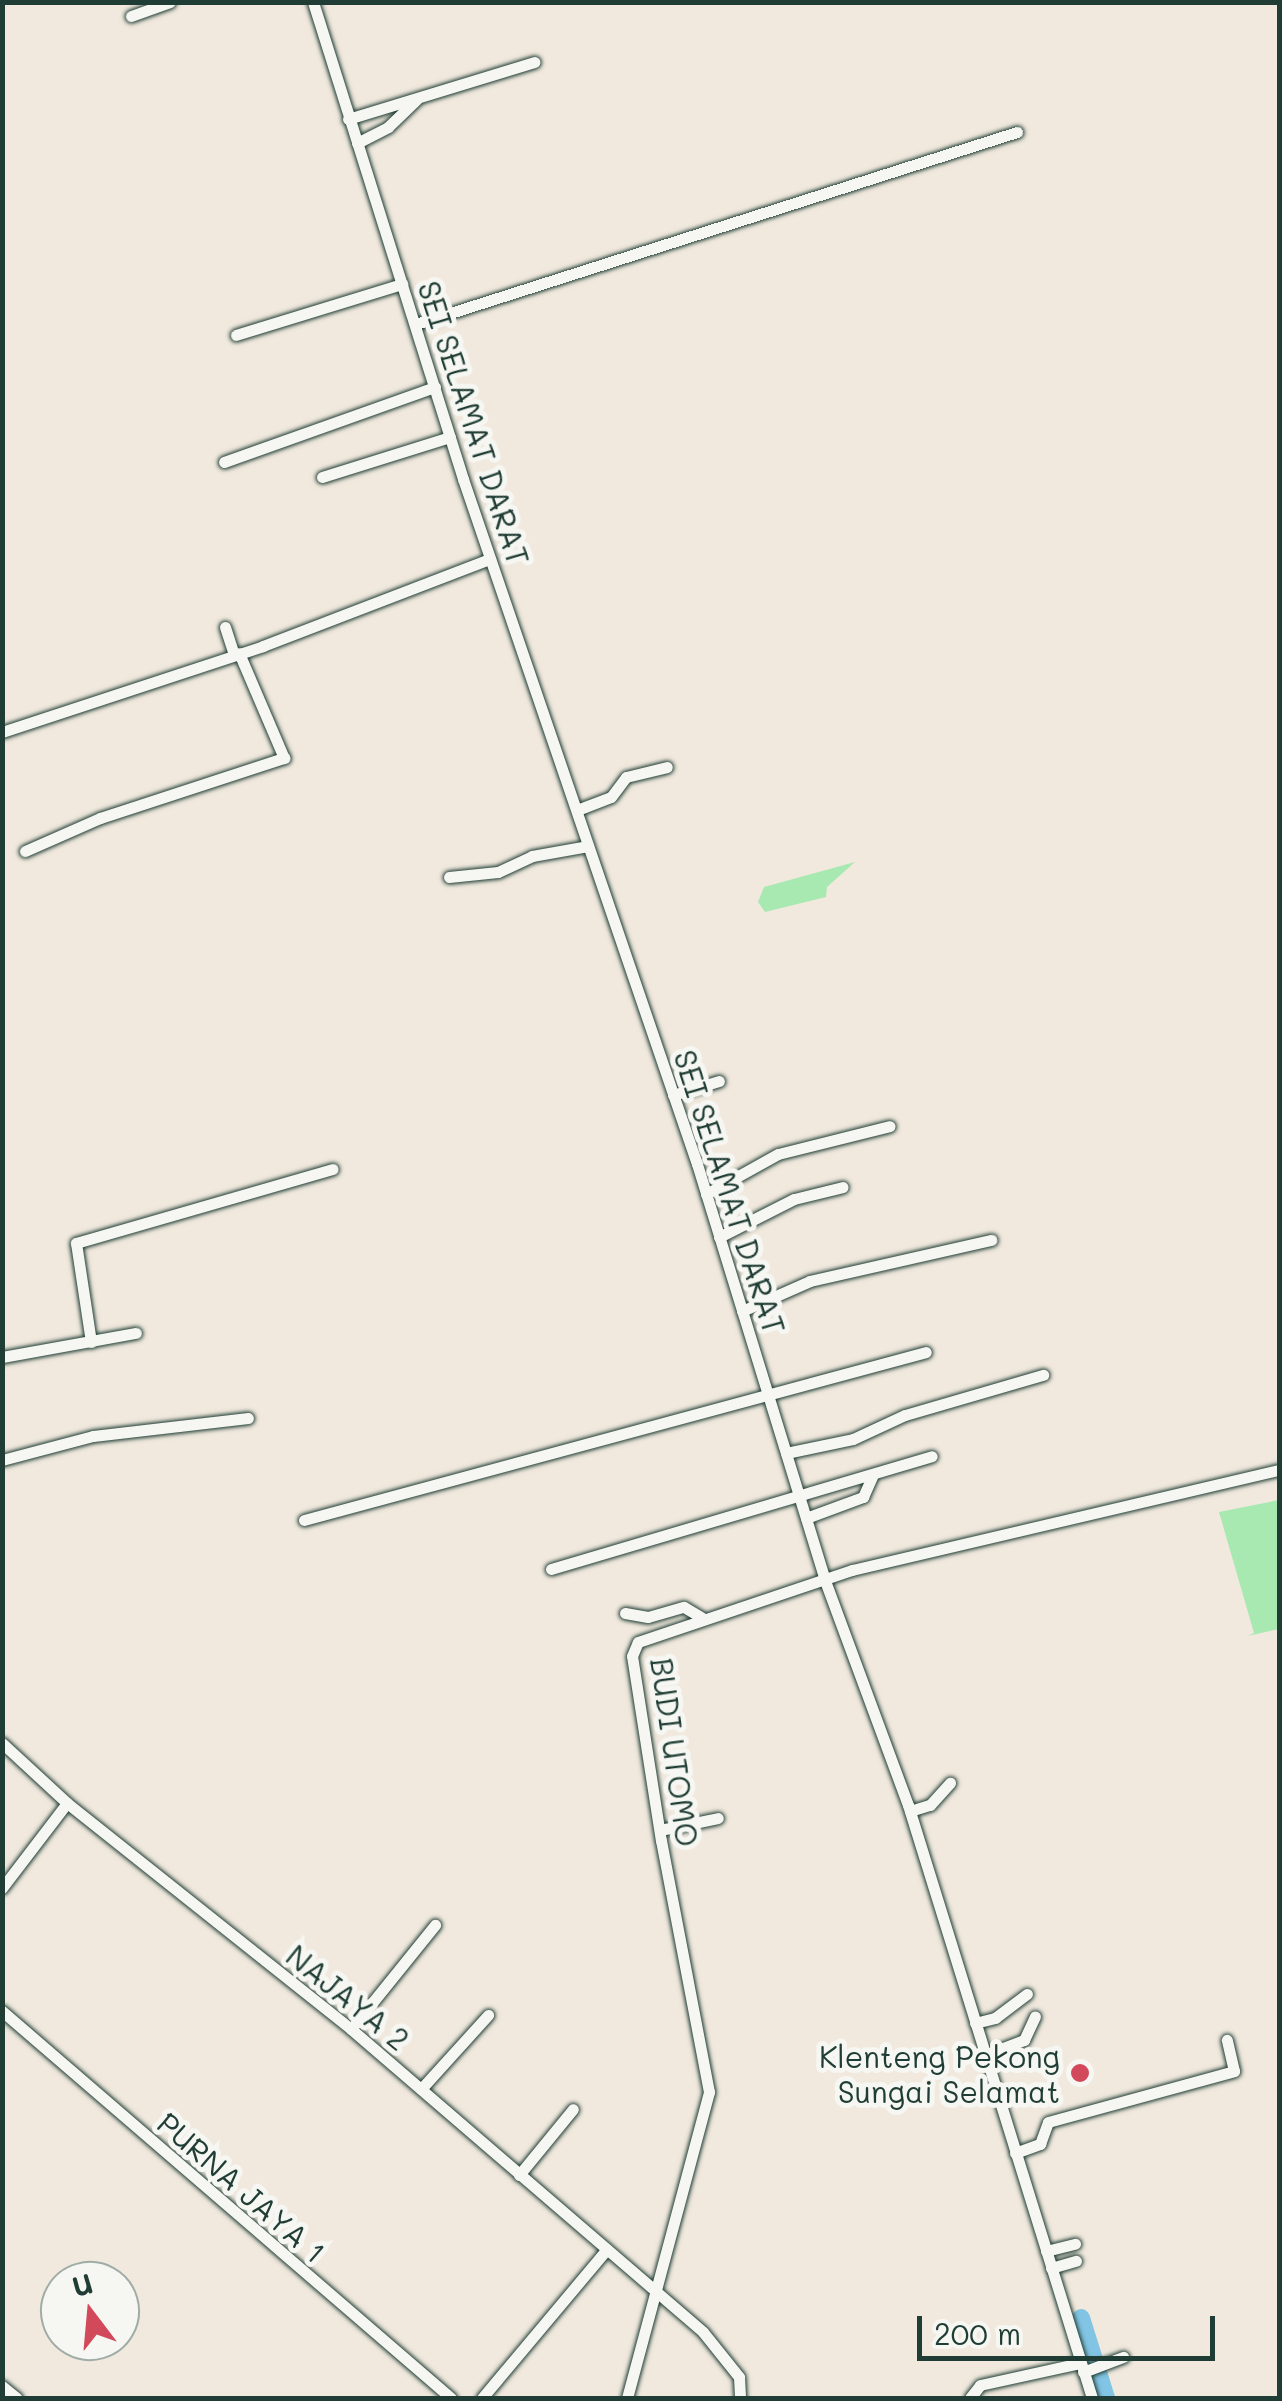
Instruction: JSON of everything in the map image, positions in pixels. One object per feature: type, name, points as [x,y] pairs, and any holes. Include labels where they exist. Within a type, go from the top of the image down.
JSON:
[{"type":"street","points":[[131,16],[170,2]]},
{"type":"street","name":"SEI SELAMAT DARAT","points":[[313,2],[348,119],[368,138],[402,284],[422,321],[435,387],[490,559],[586,808],[588,846],[678,1094],[709,1192],[729,1234],[772,1390],[799,1449],[804,1491],[819,1514],[830,1577],[913,1811],[1092,2398]]},
{"type":"street","points":[[348,119],[534,62]]},
{"type":"street","points":[[368,138],[420,96]]},
{"type":"street","points":[[422,321],[1017,132]]},
{"type":"street","points":[[236,335],[402,284]]},
{"type":"street","points":[[224,462],[435,387]]},
{"type":"street","points":[[322,478],[450,437]]},
{"type":"street","points":[[2,732],[237,653],[490,559]]},
{"type":"street","points":[[25,850],[100,818],[284,758],[225,627]]},
{"type":"street","points":[[586,808],[619,790],[626,776],[667,767]]},
{"type":"street","points":[[449,877],[498,872],[532,856],[588,846]]},
{"type":"street","points":[[678,1094],[719,1081]]},
{"type":"street","points":[[709,1192],[727,1186],[778,1154],[890,1126]]},
{"type":"street","points":[[91,1342],[76,1243],[333,1169]]},
{"type":"street","points":[[729,1234],[794,1199],[843,1187]]},
{"type":"street","points":[[747,1309],[810,1282],[991,1240]]},
{"type":"street","points":[[2,1357],[136,1333]]},
{"type":"street","points":[[304,1520],[772,1390],[926,1352]]},
{"type":"street","points":[[799,1449],[853,1439],[905,1415],[1043,1376]]},
{"type":"street","points":[[2,1460],[93,1436],[248,1418]]},
{"type":"street","points":[[551,1570],[711,1527],[824,1484],[874,1475],[932,1456]]},
{"type":"street","name":"BUDI UTOMO","points":[[627,2398],[659,2294],[709,2092],[660,1830],[634,1650],[638,1642],[852,1570],[1280,1470]]},
{"type":"street","points":[[819,1514],[863,1497],[874,1475]]},
{"type":"street","points":[[625,1613],[648,1617],[684,1608],[702,1618]]},
{"type":"street","name":"NAJAYA 2","points":[[2,1743],[67,1803],[351,2030],[659,2294],[734,2369],[740,2398]]},
{"type":"street","points":[[913,1811],[930,1805],[950,1783]]},
{"type":"street","points":[[2,1888],[67,1803]]},
{"type":"street","points":[[660,1830],[718,1818]]},
{"type":"street","points":[[351,2030],[435,1925]]},
{"type":"street","points":[[975,2023],[995,2018],[1027,1994]]},
{"type":"street","name":"PURNA JAYA 1","points":[[2,2011],[452,2398]]},
{"type":"street","points":[[420,2090],[488,2015]]},
{"type":"street","points":[[985,2055],[1024,2040],[1036,2016]]},
{"type":"street","points":[[1018,2152],[1037,2146],[1048,2122],[1234,2071],[1226,2040]]},
{"type":"street","points":[[519,2175],[573,2109]]},
{"type":"street","points":[[1050,2250],[1074,2244]]},
{"type":"street","points":[[482,2398],[607,2249]]},
{"type":"street","points":[[1054,2267],[1076,2261]]},
{"type":"street","points":[[970,2398],[980,2385],[1123,2357]]},
{"type":"street","points":[[2,2386],[18,2398]]},
{"type":"green space","points":[[855,862],[827,887],[826,897],[765,912],[758,902],[764,887]]},
{"type":"green space","points":[[1279,1500],[1279,1629],[1248,1636],[1254,1633],[1219,1512]]},
{"type":"waterway","points":[[1081,2318],[1106,2398]]},
{"type":"place","name":"Klenteng Pekong Sungai Selamat","points":[[1080,2073]]}]
